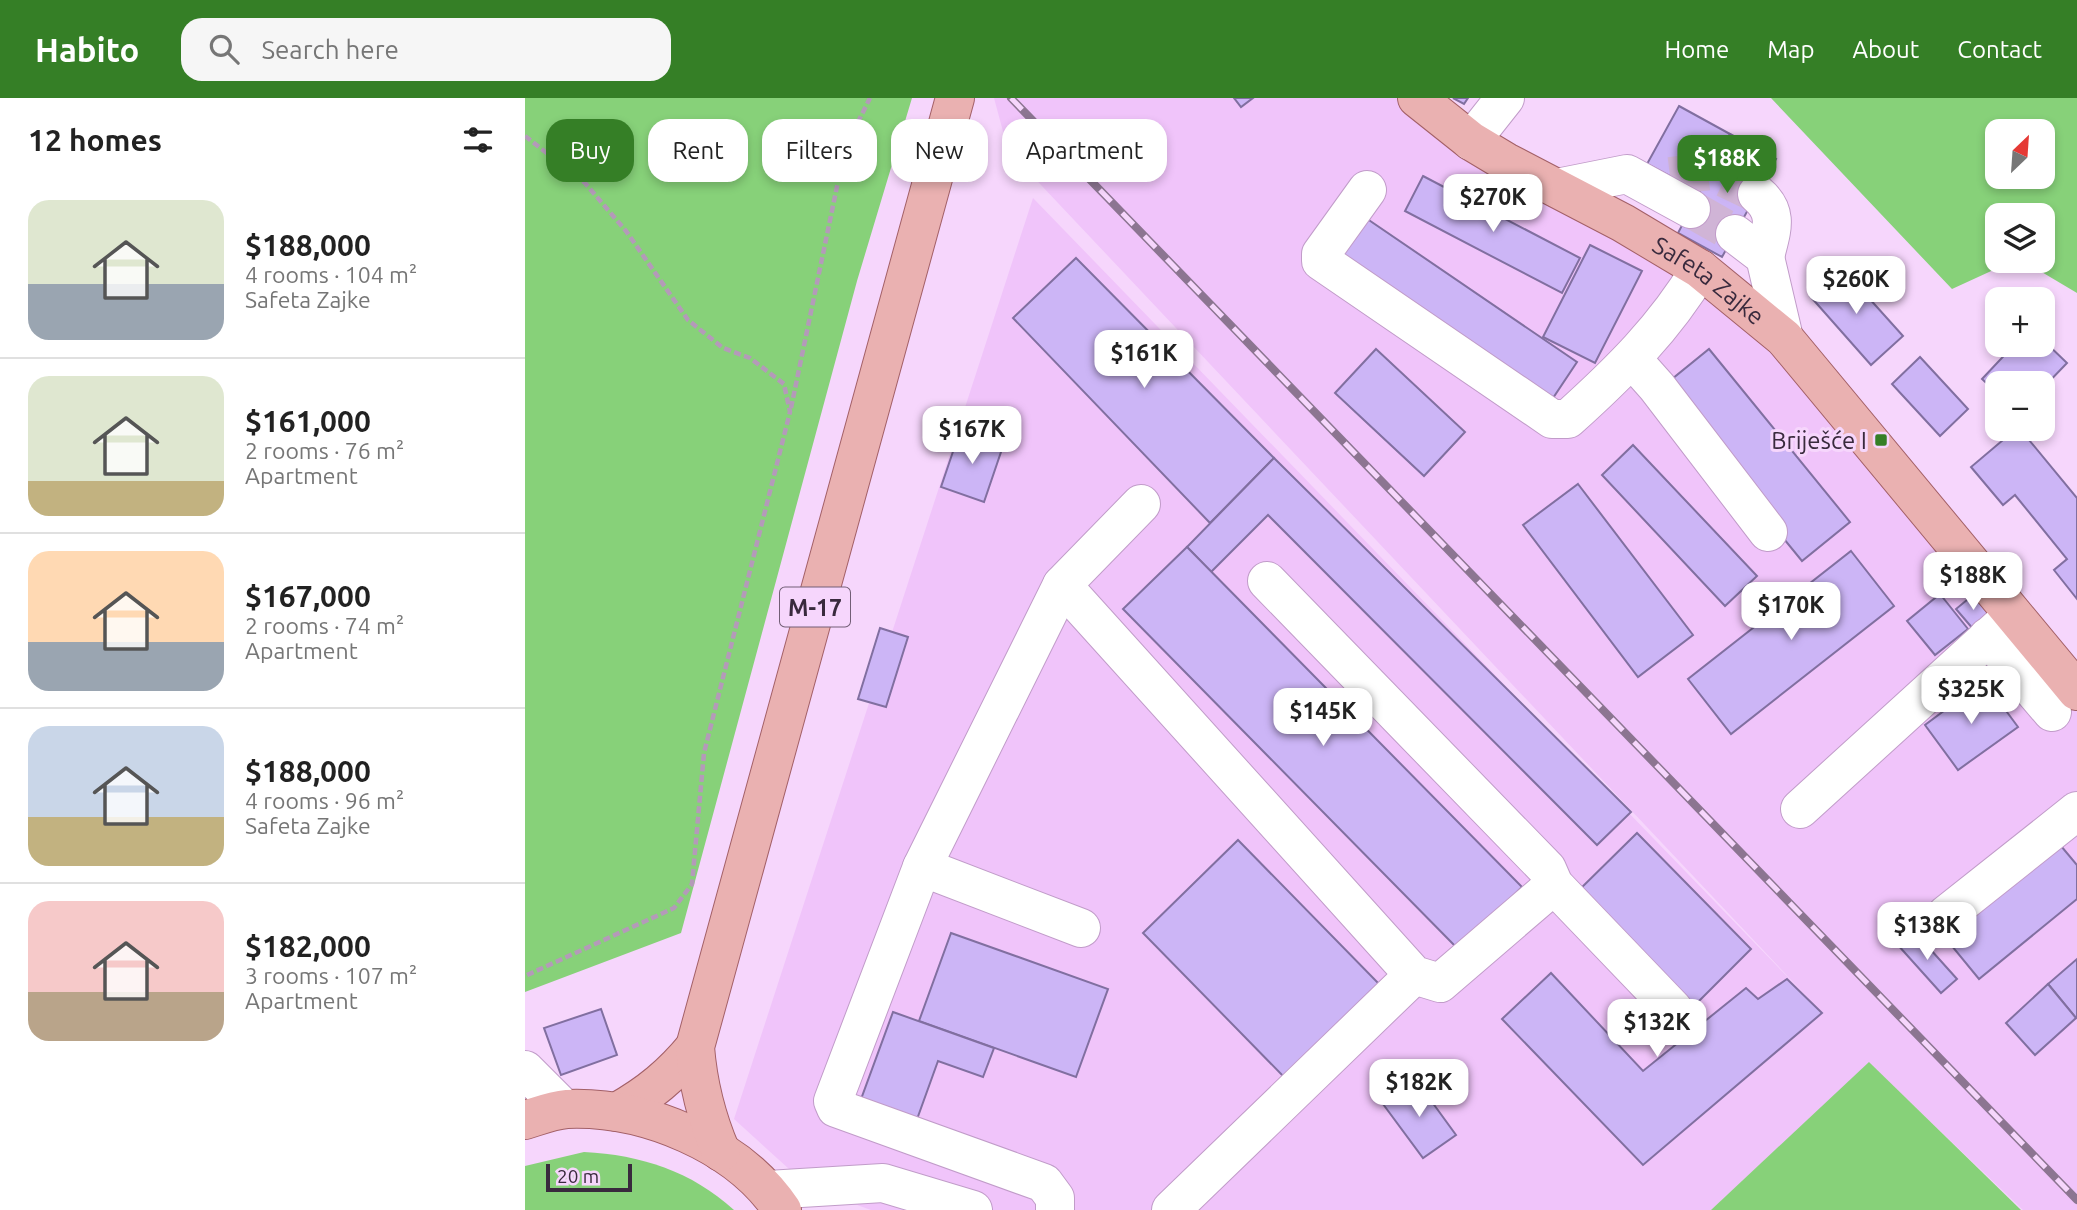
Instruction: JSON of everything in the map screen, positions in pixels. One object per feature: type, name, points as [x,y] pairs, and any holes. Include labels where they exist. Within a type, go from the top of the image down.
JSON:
[{"type":"main road","name":"M-17","points":[[721,1152],[706,1118],[698,1083],[695,1047],[955,98]]},
{"type":"main road","name":"Safeta Zajke","points":[[1417,98],[1471,141],[1700,269],[1784,338],[2000,626],[2064,701]]},
{"type":"main road","name":"M-17","points":[[617,1112],[647,1096],[674,1073],[695,1047]]},
{"type":"main road","name":"M-17","points":[[525,1120],[564,1109],[617,1112],[677,1130],[721,1152],[775,1200]]},
{"type":"street","points":[[1471,141],[1505,98]]},
{"type":"street","points":[[1557,188],[1627,174],[1660,182],[1691,209]]},
{"type":"street","points":[[1367,190],[1321,254],[1321,261],[1552,419],[1569,419],[1633,360],[1682,299],[1700,269]]},
{"type":"street","points":[[1757,194],[1768,203],[1774,219],[1765,257],[1784,338]]},
{"type":"street","points":[[1735,234],[1765,257]]},
{"type":"street","points":[[1633,360],[1657,387],[1768,532]]},
{"type":"street","points":[[1055,1210],[1055,1198],[1044,1183],[836,1108],[833,1101],[922,867],[1062,585],[1141,504]]},
{"type":"street","points":[[1267,581],[1547,869],[1554,886],[1673,1009]]},
{"type":"street","points":[[1062,585],[1414,975],[1440,983],[1554,886]]},
{"type":"street","points":[[1800,809],[2000,626]]},
{"type":"street","points":[[1946,915],[2077,811]]},
{"type":"street","points":[[922,867],[1081,928]]},
{"type":"street","points":[[1171,1210],[1414,975]]},
{"type":"street","points":[[525,1070],[564,1109]]},
{"type":"street","points":[[775,1200],[869,1183],[883,1184],[973,1210]]},
{"type":"street","points":[[871,1210],[909,1192]]},
{"type":"path","points":[[525,976],[674,908],[692,884],[704,753],[790,412],[817,272],[845,148],[870,98]]},
{"type":"path","points":[[525,136],[585,183],[626,231],[688,320],[723,348],[750,358],[784,384],[790,412]]},
{"type":"shaded area","points":[[994,98],[1417,98],[1700,269],[2077,687],[2077,1210],[2023,1210],[1869,1063],[1711,1210],[871,1210],[810,1188],[734,1119],[1033,198],[1812,1002],[1038,182],[1167,182],[1167,119],[1002,119],[1002,128]]},
{"type":"green space","points":[[525,98],[912,98],[906,119],[891,119],[891,168],[857,281],[681,933],[525,992]]},
{"type":"green space","points":[[1771,98],[2077,98],[2077,293],[2043,273],[2055,273],[2055,203],[1985,203],[1987,273],[1952,289]]},
{"type":"green space","points":[[1869,1062],[2021,1210],[1711,1210]]},
{"type":"green space","points":[[584,1152],[645,1161],[683,1175],[718,1196],[734,1210],[525,1210],[525,1166]]},
{"type":"building","points":[[1234,98],[1253,98],[1241,107]]},
{"type":"building","points":[[1453,98],[1468,98],[1464,104]]},
{"type":"building","points":[[1679,106],[1730,134],[1700,192],[1647,164]]},
{"type":"building","points":[[1730,134],[1776,159],[1722,257],[1678,233]]},
{"type":"building","points":[[1423,176],[1580,258],[1562,293],[1405,211]]},
{"type":"building","points":[[1360,214],[1577,362],[1549,404],[1331,256]]},
{"type":"building","points":[[1590,245],[1642,271],[1595,363],[1543,337]]},
{"type":"building","points":[[1076,258],[1274,458],[1210,523],[1013,318]]},
{"type":"building","points":[[1841,267],[1903,336],[1871,365],[1810,296]]},
{"type":"building","points":[[1376,349],[1465,432],[1424,476],[1335,393]]},
{"type":"building","points":[[1709,349],[1850,522],[1802,561],[1661,388]]},
{"type":"building","points":[[2055,351],[2067,363],[2055,375],[2055,371],[1990,371],[2003,357],[2055,357]]},
{"type":"building","points":[[1920,357],[1968,409],[1940,436],[1892,384]]},
{"type":"building","points":[[960,431],[1003,446],[984,502],[941,487]]},
{"type":"building","points":[[2002,441],[2030,441],[2077,498],[2077,599],[2054,570],[2067,559],[2015,495],[2003,505],[1971,467]]},
{"type":"building","points":[[1633,445],[1757,576],[1725,606],[1602,475]]},
{"type":"building","points":[[1274,458],[1631,812],[1597,845],[1268,515],[1211,572],[1187,547]]},
{"type":"building","points":[[1578,484],[1693,635],[1638,677],[1523,525]]},
{"type":"building","points":[[1187,547],[1522,887],[1459,950],[1123,609]]},
{"type":"building","points":[[1851,551],[1894,606],[1731,734],[1688,679]]},
{"type":"building","points":[[1940,594],[1968,629],[1935,655],[1907,621]]},
{"type":"building","points":[[1973,595],[1991,616],[1974,630],[1956,609]]},
{"type":"building","points":[[880,628],[908,637],[886,707],[858,699]]},
{"type":"building","points":[[1984,681],[2018,727],[1958,770],[1925,725]]},
{"type":"building","points":[[1637,833],[1751,949],[1688,1012],[1573,896]]},
{"type":"building","points":[[1238,840],[1381,986],[1286,1079],[1143,933]]},
{"type":"building","points":[[2056,840],[2077,865],[2077,899],[1979,979],[1942,934]]},
{"type":"building","points":[[1913,930],[1957,979],[1941,993],[1897,944]]},
{"type":"building","points":[[951,933],[1108,989],[1076,1077],[919,1021]]},
{"type":"building","points":[[2077,959],[2077,1017],[2076,1018],[2048,984]]},
{"type":"building","points":[[1551,973],[1643,1071],[1746,988],[1758,999],[1787,979],[1822,1013],[1643,1165],[1502,1019]]},
{"type":"building","points":[[2048,984],[2076,1018],[2035,1055],[2006,1023]]},
{"type":"building","points":[[601,1009],[617,1055],[561,1075],[544,1028]]},
{"type":"building","points":[[893,1012],[994,1048],[983,1077],[938,1061],[916,1122],[860,1102]]},
{"type":"building","points":[[1416,1080],[1456,1135],[1423,1158],[1383,1104]]},
{"type":"tunnel","points":[[1670,176],[1710,171],[1757,194]]},
{"type":"tunnel","points":[[1691,209],[1735,234]]},
{"type":"railway","points":[[1011,98],[2077,1200]]},
{"type":"place","name":"Briješće I","points":[[1881,440]]}]
